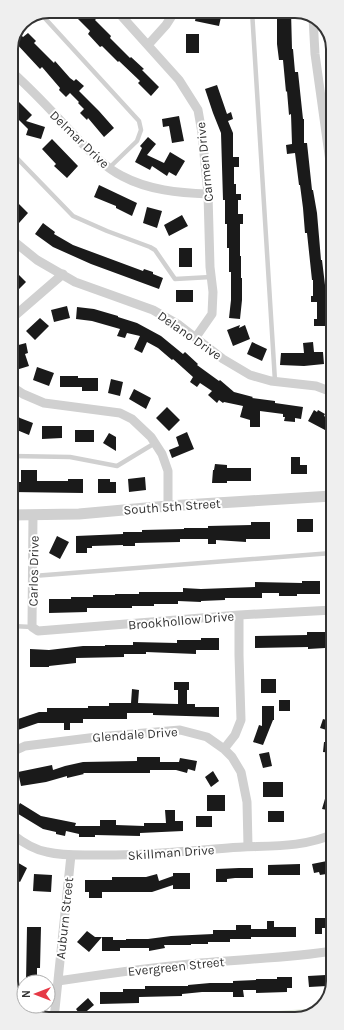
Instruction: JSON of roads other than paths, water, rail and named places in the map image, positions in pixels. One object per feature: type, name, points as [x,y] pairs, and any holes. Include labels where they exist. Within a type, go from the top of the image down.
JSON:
[{"type":"street","name":"Carmen Drive","points":[[123,18],[179,80],[198,110],[202,133],[208,194],[211,278],[213,292],[212,314],[196,337]]},
{"type":"street","points":[[148,45],[166,25],[170,18]]},
{"type":"street","points":[[313,24],[315,54],[326,133]]},
{"type":"street","name":"Delmar Drive","points":[[18,78],[90,151],[109,168],[121,176],[138,183],[160,189],[184,193],[208,194]]},
{"type":"street","name":"Delano Drive","points":[[18,245],[37,260],[75,282],[153,310],[179,325],[223,359],[250,375],[275,381],[316,386],[326,390]]},
{"type":"street","points":[[18,313],[63,274]]},
{"type":"street","points":[[18,390],[44,403],[120,413],[132,419],[151,437],[162,454],[168,471],[168,506]]},
{"type":"street","name":"South 5th Street","points":[[18,515],[79,514],[168,506],[326,498]]},
{"type":"street","name":"Carlos Drive","points":[[32,626],[33,515]]},
{"type":"street","name":"Brookhollow Drive","points":[[32,626],[38,631],[239,615],[326,610]]},
{"type":"street","points":[[224,749],[235,735],[241,720],[239,615]]},
{"type":"street","name":"Glendale Drive","points":[[18,749],[25,746],[90,738],[180,730],[207,737],[224,749],[232,757],[241,772],[248,802],[248,846]]},
{"type":"street","name":"Skillman Drive","points":[[18,838],[31,846],[46,852],[71,855],[122,856],[248,846],[293,845],[326,837]]},
{"type":"street","name":"Auburn Street","points":[[58,981],[71,855]]},
{"type":"street","name":"Evergreen Street","points":[[58,981],[135,969],[326,952]]},
{"type":"street","points":[[55,1012],[58,981]]},
{"type":"lane","points":[[252,18],[275,381]]},
{"type":"lane","points":[[45,19],[139,121],[142,130],[137,140],[109,168]]},
{"type":"lane","points":[[18,159],[73,216],[155,250],[175,279],[211,278]]},
{"type":"lane","points":[[18,456],[70,456],[117,466],[155,443]]},
{"type":"lane","points":[[32,576],[326,553]]},
{"type":"lane","points":[[18,626],[32,626]]}]
